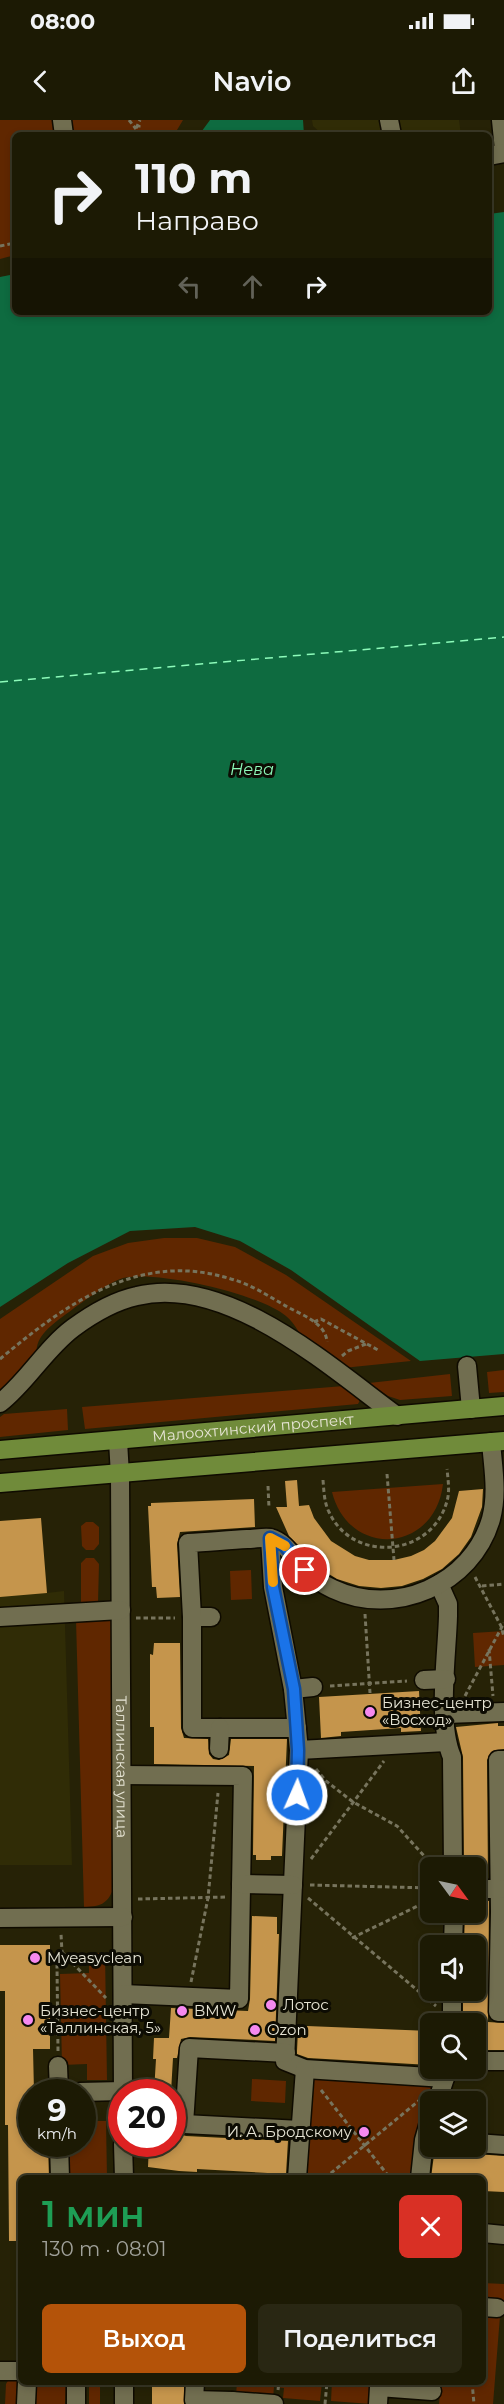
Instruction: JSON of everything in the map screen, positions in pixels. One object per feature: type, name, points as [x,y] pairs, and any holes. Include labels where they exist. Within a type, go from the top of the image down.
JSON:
[{"type":"main road","name":"Малоохтинский проспект","points":[[0,1450],[504,1406]]},
{"type":"main road","points":[[0,1483],[497,1441]]},
{"type":"street","points":[[501,120],[504,152]]},
{"type":"street","points":[[0,1403],[72,1329],[113,1304],[139,1295],[171,1293],[224,1303],[276,1330],[397,1416]]},
{"type":"street","points":[[467,1366],[471,1409]]},
{"type":"street","name":"Таллинская улица","points":[[118,1441],[123,1917],[116,1998],[122,2079]]},
{"type":"street","points":[[297,1728],[192,1728],[192,1617],[188,1543],[270,1538],[284,1545],[299,1564],[318,1581],[340,1592],[364,1599],[398,1599],[426,1591],[464,1565],[497,1521],[497,1441]]},
{"type":"street","points":[[270,1538],[273,1587],[294,1689],[298,1750],[285,2061],[305,2069],[420,2072]]},
{"type":"street","points":[[439,1584],[448,1604],[446,1679],[450,1714],[446,1742],[452,1757],[453,1857]]},
{"type":"street","points":[[0,1617],[121,1615]]},
{"type":"street","points":[[192,1617],[211,1617]]},
{"type":"street","points":[[424,1680],[446,1679]]},
{"type":"street","points":[[294,1689],[313,1688]]},
{"type":"street","points":[[450,1714],[499,1713]]},
{"type":"street","points":[[219,1763],[220,1728]]},
{"type":"street","points":[[298,1750],[446,1742]]},
{"type":"street","points":[[504,1760],[498,1760],[500,1889],[498,2012],[504,2012]]},
{"type":"street","points":[[116,1998],[239,1999],[243,1776],[219,1763],[122,1775]]},
{"type":"street","points":[[241,1890],[293,1885]]},
{"type":"street","points":[[486,1889],[500,1889]]},
{"type":"street","points":[[0,1918],[123,1917]]},
{"type":"street","points":[[286,2053],[189,2048],[184,2124],[300,2130]]},
{"type":"street","points":[[486,2061],[504,2061]]},
{"type":"street","points":[[58,2066],[58,2079]]},
{"type":"street","points":[[297,2175],[305,2069]]},
{"type":"street","points":[[486,2144],[504,2145]]},
{"type":"street","points":[[59,2157],[60,2175]]},
{"type":"street","points":[[123,2157],[124,2175]]},
{"type":"street","points":[[421,2175],[424,2157]]},
{"type":"street","points":[[486,2233],[504,2235]]},
{"type":"street","points":[[0,2371],[18,2371]]},
{"type":"street","points":[[26,2404],[27,2385]]},
{"type":"street","points":[[76,2385],[76,2404]]},
{"type":"street","points":[[124,2385],[124,2404]]},
{"type":"street","points":[[195,2385],[194,2400],[274,2404]]},
{"type":"street","points":[[378,2404],[379,2387],[405,2386],[432,2392]]},
{"type":"path","points":[[129,120],[136,129]]},
{"type":"path","points":[[134,132],[140,121]]},
{"type":"path","points":[[314,1322],[321,1319],[378,1350]]},
{"type":"path","points":[[328,1365],[348,1351],[366,1344]]},
{"type":"path","points":[[323,1480],[325,1503],[342,1531],[361,1543],[393,1548],[414,1542],[431,1529],[438,1520],[447,1501],[447,1469]]},
{"type":"path","points":[[387,1474],[394,1560]]},
{"type":"path","points":[[268,1486],[269,1508]]},
{"type":"path","points":[[464,1565],[482,1587],[503,1625],[504,1636]]},
{"type":"path","points":[[482,1587],[504,1584]]},
{"type":"path","points":[[364,1599],[370,1694]]},
{"type":"path","points":[[121,1615],[192,1617]]},
{"type":"path","points":[[450,1714],[503,1625]]},
{"type":"path","points":[[489,1648],[499,1713]]},
{"type":"path","points":[[313,1688],[424,1680]]},
{"type":"path","points":[[293,1885],[397,1744]]},
{"type":"path","points":[[298,1750],[326,1781],[353,1802],[397,1826],[425,1857]]},
{"type":"path","points":[[188,1997],[208,1898],[219,1763]]},
{"type":"path","points":[[293,1885],[420,1888]]},
{"type":"path","points":[[293,1885],[352,1938],[443,2013]]},
{"type":"path","points":[[138,1899],[208,1898],[241,1890]]},
{"type":"path","points":[[352,1938],[420,1905]]},
{"type":"path","points":[[58,2066],[57,1966],[62,1952],[62,1934]]},
{"type":"path","points":[[62,1952],[116,1998]]},
{"type":"path","points":[[305,2069],[388,2175]]},
{"type":"path","points":[[329,2175],[439,2079]]},
{"type":"path","points":[[325,2404],[327,2385]]},
{"type":"path","points":[[472,2385],[474,2404]]},
{"type":"shaded area","points":[[0,120],[183,120],[176,132],[12,132],[12,256],[0,259]]},
{"type":"shaded area","points":[[312,120],[459,120],[461,132],[320,132],[313,126]]},
{"type":"shaded area","points":[[164,1238],[197,1238],[235,1247],[286,1275],[411,1361],[343,1368],[309,1345],[289,1319],[273,1308],[232,1292],[207,1286],[159,1277],[139,1276],[123,1278],[110,1284],[57,1321],[41,1338],[38,1344],[38,1358],[0,1389],[0,1319],[93,1256],[128,1243]]},
{"type":"shaded area","points":[[504,1370],[504,1392],[489,1393],[487,1372]]},
{"type":"shaded area","points":[[450,1374],[452,1396],[400,1400],[388,1396],[369,1383]]},
{"type":"shaded area","points":[[344,1386],[361,1398],[358,1404],[85,1429],[82,1407]]},
{"type":"shaded area","points":[[67,1409],[68,1430],[0,1437],[0,1417],[4,1414]]},
{"type":"shaded area","points":[[443,1484],[437,1507],[425,1524],[409,1535],[391,1539],[372,1537],[355,1529],[341,1514],[332,1492]]},
{"type":"shaded area","points":[[0,1521],[47,1593],[64,1591],[72,1865],[0,1865]]},
{"type":"shaded area","points":[[86,1522],[93,1522],[99,1527],[99,1544],[94,1550],[86,1550],[82,1546],[81,1526]]},
{"type":"shaded area","points":[[86,1558],[94,1558],[99,1564],[98,1603],[81,1603],[81,1563]]},
{"type":"shaded area","points":[[251,1570],[252,1599],[231,1600],[230,1571]]},
{"type":"shaded area","points":[[76,1620],[112,1620],[113,1889],[106,1901],[89,1907],[84,1907]]},
{"type":"shaded area","points":[[504,1631],[504,1665],[475,1667],[473,1633]]},
{"type":"shaded area","points":[[89,1953],[105,1953],[107,2080],[87,2079],[87,2064],[62,2065],[60,1974],[89,1973]]},
{"type":"shaded area","points":[[310,2074],[440,2081],[436,2091],[420,2091],[420,2131],[415,2175],[302,2175]]},
{"type":"shaded area","points":[[252,2079],[286,2081],[285,2103],[251,2101]]},
{"type":"shaded area","points":[[96,2121],[106,2121],[107,2175],[64,2175],[64,2157],[96,2157]]},
{"type":"shaded area","points":[[486,2283],[504,2284],[504,2301],[486,2300]]},
{"type":"shaded area","points":[[486,2314],[500,2316],[493,2404],[439,2404],[441,2385],[486,2385]]},
{"type":"shaded area","points":[[9,2379],[18,2380],[21,2404],[5,2404],[6,2384]]},
{"type":"shaded area","points":[[32,2385],[66,2385],[65,2404],[31,2404]]},
{"type":"shaded area","points":[[89,2385],[100,2385],[100,2404],[89,2404]]},
{"type":"shaded area","points":[[237,2385],[322,2385],[320,2401],[283,2398],[284,2388],[274,2387],[273,2398],[236,2395]]},
{"type":"shaded area","points":[[332,2385],[372,2385],[371,2404],[331,2401]]},
{"type":"water","points":[[210,120],[303,120],[304,132],[201,132]]},
{"type":"water","name":"Нева","points":[[504,212],[504,1354],[420,1361],[291,1270],[240,1241],[195,1227],[130,1231],[68,1263],[0,1307],[0,277],[12,275],[12,315],[492,315],[492,214]]},
{"type":"building","points":[[297,1480],[299,1506],[309,1505],[314,1518],[331,1541],[355,1556],[369,1560],[394,1560],[424,1550],[435,1541],[452,1518],[459,1491],[483,1489],[482,1507],[471,1537],[459,1554],[442,1569],[402,1586],[381,1588],[359,1586],[337,1579],[324,1571],[289,1536],[276,1507],[287,1507],[285,1481]]},
{"type":"building","points":[[254,1499],[255,1527],[180,1532],[177,1544],[180,1597],[157,1598],[156,1587],[152,1587],[148,1506],[151,1506],[151,1503]]},
{"type":"building","points":[[41,1518],[47,1593],[0,1597],[0,1521]]},
{"type":"building","points":[[154,1643],[180,1643],[181,1728],[184,1738],[208,1739],[209,1754],[213,1759],[219,1760],[229,1755],[231,1739],[287,1739],[282,1856],[271,1856],[271,1860],[256,1860],[256,1855],[253,1855],[254,1766],[154,1764],[154,1727],[150,1727],[150,1654],[153,1655]]},
{"type":"building","name":"Бизнес-центр «Восход»","points":[[419,1691],[421,1731],[401,1732],[401,1728],[341,1732],[341,1736],[321,1738],[319,1697]]},
{"type":"building","points":[[498,1723],[498,1726],[504,1726],[504,1749],[492,1751],[487,1760],[488,1878],[486,1878],[486,1857],[464,1857],[463,1757],[456,1727]]},
{"type":"building","points":[[486,1901],[489,1901],[488,2022],[504,2023],[504,2050],[486,2050],[486,2013],[463,2013],[463,2001],[486,2001],[486,1935],[464,1935],[465,1923],[486,1923]]},
{"type":"building","points":[[252,1916],[277,1917],[277,1934],[279,1934],[275,2041],[190,2037],[181,2039],[177,2058],[173,2058],[172,2079],[155,2079],[154,2038],[169,2038],[171,2008],[248,2011]]},
{"type":"building","name":"Бизнес-центр «Таллинская, 5»","points":[[0,1945],[50,1945],[50,2049],[33,2049],[34,2079],[18,2079],[18,2157],[48,2157],[49,2175],[18,2175],[18,2241],[9,2241],[8,2125],[5,2125],[5,1991],[0,1991]]},
{"type":"building","points":[[307,2026],[420,2031],[420,2064],[308,2058],[297,2054],[298,2030],[306,2031]]},
{"type":"building","points":[[186,2136],[288,2141],[286,2174],[197,2169],[197,2172],[148,2167],[148,2157],[186,2157]]},
{"type":"building","points":[[504,2156],[504,2192],[486,2191],[486,2175],[431,2175],[434,2157]]},
{"type":"building","points":[[152,2385],[184,2385],[184,2404],[152,2404]]},
{"type":"ferry route","points":[[0,682],[504,637]]},
{"type":"slow traffic","points":[[273,1582],[270,1538],[285,1546]]},
{"type":"place","name":"Бизнес-центр «Восход»","points":[[370,1712]]},
{"type":"place","name":"Myeasyclean","points":[[35,1958]]},
{"type":"place","name":"Лотос","points":[[271,2005]]},
{"type":"place","name":"BMW","points":[[182,2011]]},
{"type":"place","name":"Бизнес-центр «Таллинская, 5»","points":[[28,2020]]},
{"type":"place","name":"Ozon","points":[[255,2030]]},
{"type":"place","name":"И. А. Бродскому","points":[[364,2132]]},
{"type":"route","points":[[297,1795],[298,1750],[294,1689],[273,1587],[270,1538],[284,1545],[305,1570]]}]
